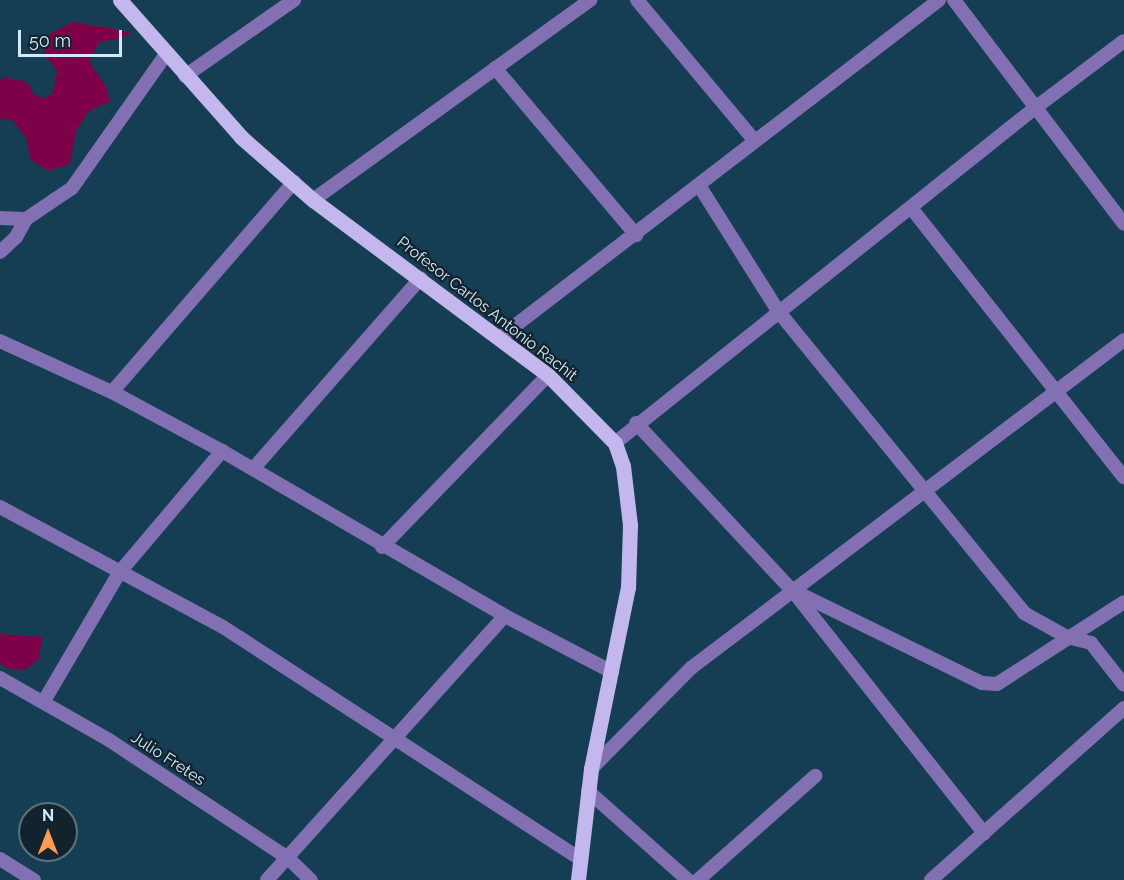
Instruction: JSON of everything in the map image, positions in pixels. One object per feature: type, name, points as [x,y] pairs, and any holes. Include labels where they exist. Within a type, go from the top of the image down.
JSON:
[{"type":"main road","name":"Profesor Carlos Antonio Rachit","points":[[120,0],[241,137],[313,200],[421,278],[548,375],[615,443],[623,466],[630,525],[628,587],[591,769],[578,880]]},
{"type":"street","points":[[185,76],[294,0]]},
{"type":"street","points":[[313,200],[590,0]]},
{"type":"street","points":[[637,0],[754,140]]},
{"type":"street","points":[[500,338],[699,187],[754,140],[939,0]]},
{"type":"street","points":[[954,0],[1124,224]]},
{"type":"street","points":[[615,443],[636,423],[912,209],[1035,108],[1124,41]]},
{"type":"street","points":[[0,252],[16,237],[26,219],[72,188],[167,52]]},
{"type":"street","points":[[495,68],[636,235]]},
{"type":"street","points":[[112,392],[294,182]]},
{"type":"street","points":[[699,187],[778,311],[1024,614],[1067,637],[1091,643],[1124,685]]},
{"type":"street","points":[[912,209],[1054,393],[1124,477]]},
{"type":"street","points":[[0,218],[26,219]]},
{"type":"street","points":[[253,469],[421,278]]},
{"type":"street","points":[[591,769],[691,668],[792,590],[927,493],[1124,340]]},
{"type":"street","points":[[0,341],[112,392],[222,451],[382,548],[612,672]]},
{"type":"street","points":[[382,548],[548,375]]},
{"type":"street","points":[[636,423],[792,590],[984,833]]},
{"type":"street","points":[[44,701],[119,573],[222,451]]},
{"type":"street","points":[[0,507],[223,627],[397,737],[579,858]]},
{"type":"street","points":[[792,590],[982,683],[997,684],[1124,602]]},
{"type":"street","points":[[267,880],[505,616]]},
{"type":"street","name":"Julio Fretes","points":[[0,678],[44,701],[288,858],[310,880]]},
{"type":"street","points":[[931,880],[1124,708]]},
{"type":"street","points":[[699,880],[815,776]]},
{"type":"street","points":[[588,791],[688,880]]},
{"type":"street","points":[[0,859],[34,880]]},
{"type":"shaded area","points":[[73,22],[131,32],[122,38],[100,42],[94,51],[89,61],[108,90],[109,102],[89,111],[76,131],[70,164],[48,171],[30,159],[26,137],[12,120],[0,119],[0,80],[4,77],[27,82],[33,93],[43,99],[53,93],[57,71],[44,53],[46,43],[51,33]]},
{"type":"shaded area","points":[[0,634],[42,637],[39,659],[25,670],[8,669],[0,663]]}]
